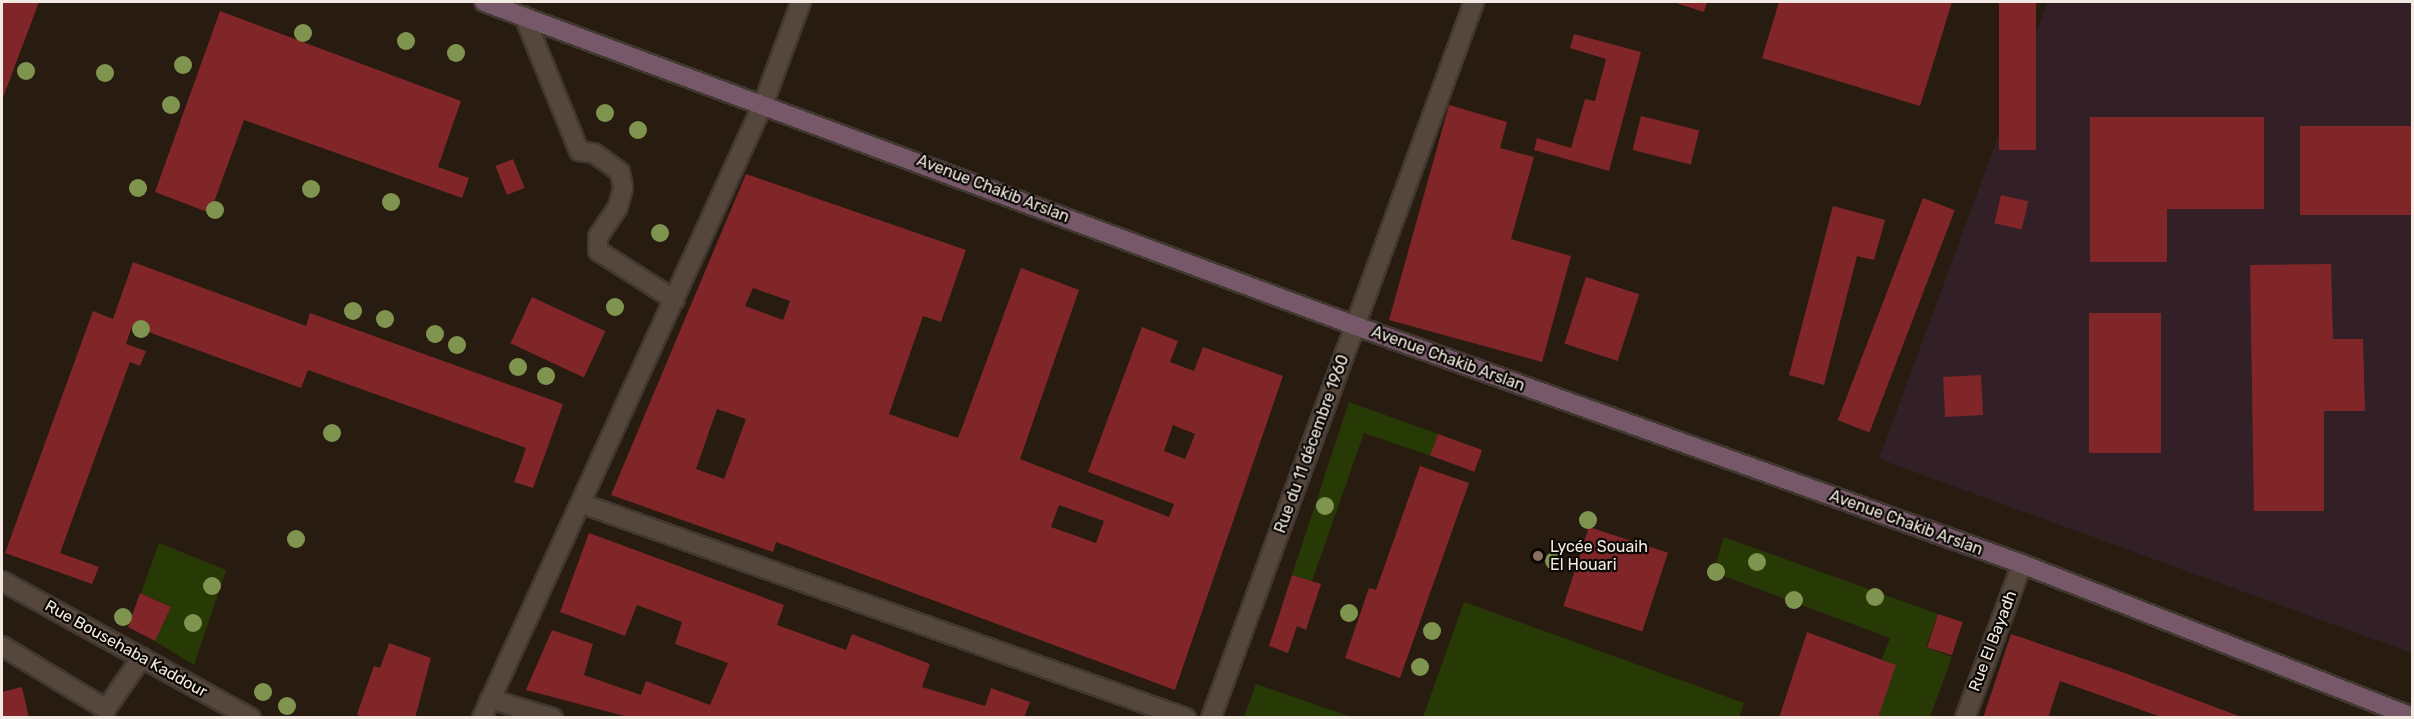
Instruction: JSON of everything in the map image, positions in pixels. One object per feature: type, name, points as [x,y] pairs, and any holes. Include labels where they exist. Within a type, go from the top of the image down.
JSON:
[{"type":"main road","name":"Avenue Chakib Arslan","points":[[484,2],[764,102],[1356,326],[2022,564],[2412,717]]},
{"type":"street","points":[[482,717],[583,504],[764,102],[801,2]]},
{"type":"street","name":"Rue du 11 décembre 1960","points":[[1211,717],[1474,2]]},
{"type":"street","points":[[524,16],[579,151],[594,153],[620,172],[623,188],[618,207],[598,237],[598,251],[675,300]]},
{"type":"street","points":[[583,504],[1186,717]]},
{"type":"street","name":"Rue El Bayadh","points":[[1965,717],[2022,564]]},
{"type":"street","name":"Rue Bousehaba Kaddour","points":[[2,581],[251,717]]},
{"type":"street","points":[[2,646],[106,709],[142,657]]},
{"type":"street","points":[[490,699],[553,717]]},
{"type":"shaded area","points":[[2048,2],[2412,2],[2412,653],[1879,459]]},
{"type":"green space","points":[[1349,402],[1438,434],[1431,456],[1364,433],[1312,581],[1292,575]]},
{"type":"green space","points":[[1724,537],[1938,614],[1926,647],[1952,657],[1930,717],[1878,717],[1895,665],[1882,659],[1890,638],[1713,572]]},
{"type":"green space","points":[[159,543],[226,570],[194,665],[155,641],[171,607],[141,593]]},
{"type":"green space","points":[[1464,602],[1744,703],[1739,717],[1423,717]]},
{"type":"green space","points":[[1256,684],[1351,717],[1244,717]]},
{"type":"building","points":[[2,2],[39,2],[2,100]]},
{"type":"building","points":[[1673,2],[1707,2],[1704,12]]},
{"type":"building","points":[[1779,2],[1952,2],[1920,106],[1762,58]]},
{"type":"building","points":[[1999,2],[2036,2],[2036,150],[1999,150]]},
{"type":"building","points":[[220,11],[461,101],[438,167],[469,178],[462,198],[244,120],[210,213],[155,192]]},
{"type":"building","points":[[1574,34],[1641,52],[1609,171],[1534,150],[1537,138],[1571,148],[1585,99],[1595,101],[1606,59],[1570,48]]},
{"type":"building","points":[[1449,105],[1507,122],[1500,148],[1534,157],[1511,239],[1571,256],[1542,362],[1389,320]]},
{"type":"building","points":[[1641,116],[1699,131],[1691,164],[1633,150]]},
{"type":"building","points":[[2090,117],[2264,117],[2264,209],[2167,209],[2167,262],[2090,262]]},
{"type":"building","points":[[2300,126],[2412,126],[2412,215],[2300,215]]},
{"type":"building","points":[[513,159],[525,188],[507,195],[495,166]]},
{"type":"building","points":[[746,174],[966,250],[941,322],[923,316],[889,414],[958,438],[1021,268],[1079,290],[1020,459],[1169,517],[1174,504],[1088,472],[1142,327],[1178,341],[1170,362],[1194,371],[1203,347],[1283,376],[1175,690],[776,542],[773,552],[611,495]],"holes":[[[753,288],[790,301],[783,320],[745,306]],[[717,409],[746,419],[724,479],[696,469]],[[1173,425],[1195,434],[1185,459],[1164,451]],[[1059,505],[1104,521],[1096,543],[1051,527]]]},
{"type":"building","points":[[2001,195],[2028,201],[2022,230],[1994,223]]},
{"type":"building","points":[[1923,198],[1955,210],[1869,432],[1838,420]]},
{"type":"building","points":[[1833,206],[1885,220],[1874,260],[1857,256],[1824,385],[1789,375]]},
{"type":"building","points":[[133,262],[306,326],[310,313],[563,404],[533,488],[514,482],[526,448],[308,370],[301,388],[132,326],[126,344],[146,351],[140,366],[130,362],[60,553],[99,567],[92,584],[5,553],[93,311],[113,319]]},
{"type":"building","points":[[2331,264],[2333,339],[2363,339],[2365,411],[2324,411],[2324,511],[2254,511],[2250,265]]},
{"type":"building","points":[[1586,277],[1639,294],[1618,361],[1564,344]]},
{"type":"building","points":[[532,297],[605,331],[584,377],[510,343]]},
{"type":"building","points":[[2089,313],[2161,313],[2161,453],[2089,453]]},
{"type":"building","points":[[1981,375],[1983,415],[1945,417],[1943,377]]},
{"type":"building","points":[[1438,434],[1482,450],[1474,472],[1430,456]]},
{"type":"building","points":[[1420,466],[1469,483],[1400,678],[1345,658],[1369,588],[1376,590]]},
{"type":"building","points":[[1589,527],[1668,553],[1642,632],[1563,606]]},
{"type":"building","points":[[589,533],[784,605],[777,625],[846,650],[852,634],[930,664],[922,687],[985,706],[991,688],[1030,702],[1024,718],[632,718],[526,690],[552,630],[593,644],[584,675],[641,695],[646,681],[710,705],[728,663],[675,644],[682,622],[637,605],[625,636],[560,612]]},
{"type":"building","points":[[1292,575],[1321,584],[1306,630],[1297,626],[1288,653],[1269,646]]},
{"type":"building","points":[[140,593],[171,607],[155,641],[128,627]]},
{"type":"building","points":[[1938,614],[1963,622],[1952,655],[1927,647]]},
{"type":"building","points":[[1807,632],[1896,665],[1878,718],[1779,718]]},
{"type":"building","points":[[2011,634],[2122,672],[2244,718],[2164,718],[2060,681],[2048,718],[1983,718]]},
{"type":"building","points":[[389,643],[431,658],[415,718],[362,718],[357,714],[374,666],[380,668]]},
{"type":"building","points":[[22,687],[29,718],[2,718],[2,692]]},
{"type":"place","name":"Lycée Souaih El Houari","points":[[1538,556]]}]
